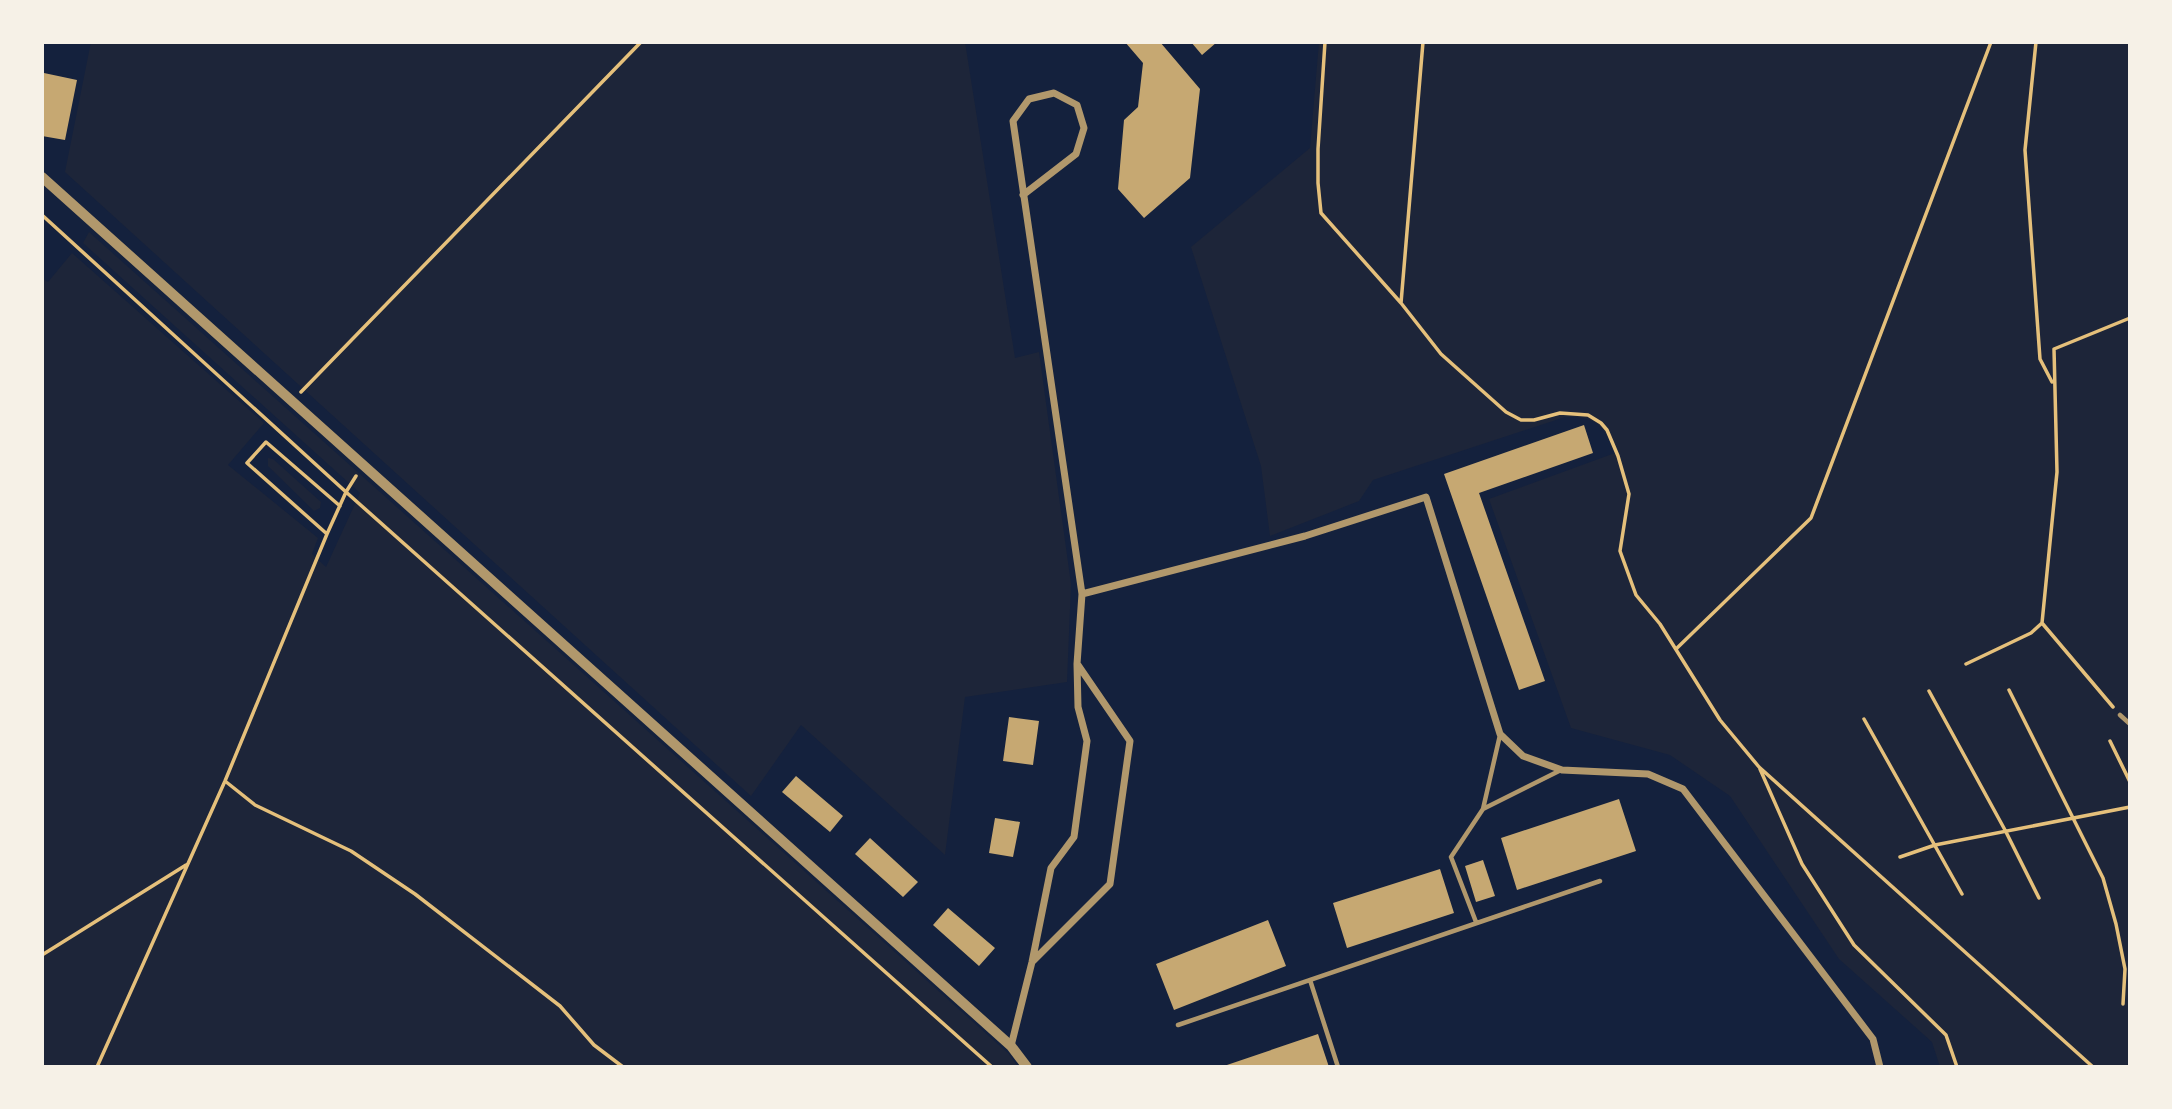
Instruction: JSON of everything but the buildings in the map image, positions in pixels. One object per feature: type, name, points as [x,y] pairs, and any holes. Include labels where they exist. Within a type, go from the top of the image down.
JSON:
[{"type":"street","points":[[1011,1046],[1051,868],[1074,837],[1087,741],[1078,707],[1077,664],[1082,594],[1044,323],[1023,195],[1013,121],[1029,99],[1054,93],[1077,106],[1084,128],[1076,154],[1023,195]]},
{"type":"street","points":[[42,177],[1011,1046],[1027,1067]]},
{"type":"street","points":[[1082,594],[1305,536],[1426,497],[1500,734],[1523,756],[1562,770],[1648,774],[1683,789],[1873,1039],[1880,1067]]},
{"type":"street","points":[[1032,962],[1110,884],[1130,741],[1077,664]]},
{"type":"lane","points":[[2120,715],[2130,724]]},
{"type":"lane","points":[[1476,922],[1451,857],[1483,809],[1500,734]]},
{"type":"lane","points":[[1483,809],[1562,770]]},
{"type":"lane","points":[[1178,1024],[1600,881]]},
{"type":"lane","points":[[1310,980],[1338,1067]]},
{"type":"path","points":[[293,401],[641,42]]},
{"type":"path","points":[[1325,42],[1318,149],[1321,214],[1401,303],[1441,354],[1506,412],[1521,420],[1534,420],[1560,413],[1588,415],[1601,423],[1607,430],[1618,456],[1629,494],[1620,551],[1636,595],[1660,624],[1720,720],[1759,767],[2093,1067]]},
{"type":"path","points":[[1401,303],[1423,42]]},
{"type":"path","points":[[1676,649],[1811,518],[1991,42]]},
{"type":"path","points":[[2036,42],[2025,149],[2040,359],[2053,385]]},
{"type":"path","points":[[42,215],[346,492],[992,1067]]},
{"type":"path","points":[[1966,664],[2031,633],[2042,623],[2057,472],[2054,349],[2130,317]]},
{"type":"path","points":[[327,534],[247,463],[266,442],[340,506]]},
{"type":"path","points":[[97,1067],[225,780],[327,534],[346,492],[363,465]]},
{"type":"path","points":[[2042,623],[2074,664],[2120,715]]},
{"type":"path","points":[[2008,690],[2103,878],[2125,969],[2123,1004]]},
{"type":"path","points":[[1929,691],[2039,898]]},
{"type":"path","points":[[1864,719],[1962,894]]},
{"type":"path","points":[[2110,741],[2130,782]]},
{"type":"path","points":[[1759,767],[1802,864],[1854,945],[1946,1035],[1957,1067]]},
{"type":"path","points":[[225,780],[255,805],[351,851],[415,894],[560,1006],[594,1045],[622,1067]]},
{"type":"path","points":[[1900,857],[1935,845],[2130,807]]},
{"type":"path","points":[[42,955],[187,864]]},
{"type":"shaded area","points":[[91,42],[965,42],[1015,358],[1039,352],[1071,584],[1067,682],[965,697],[945,855],[801,725],[751,796],[65,172]]},
{"type":"shaded area","points":[[1319,42],[2130,42],[2130,1067],[1940,1067],[1932,1042],[1839,959],[1730,796],[1670,755],[1571,728],[1489,499],[1615,453],[1607,435],[1598,424],[1584,418],[1565,417],[1373,480],[1359,501],[1270,536],[1261,466],[1191,247],[1310,148]]},
{"type":"shaded area","points":[[89,232],[1009,1054],[1018,1067],[42,1067],[42,278],[48,282],[72,253],[264,423],[228,465],[318,538],[312,554],[326,567],[360,493],[83,243]]},
{"type":"shaded area","points":[[268,458],[273,459],[321,502],[320,508],[314,511],[268,466]]}]
